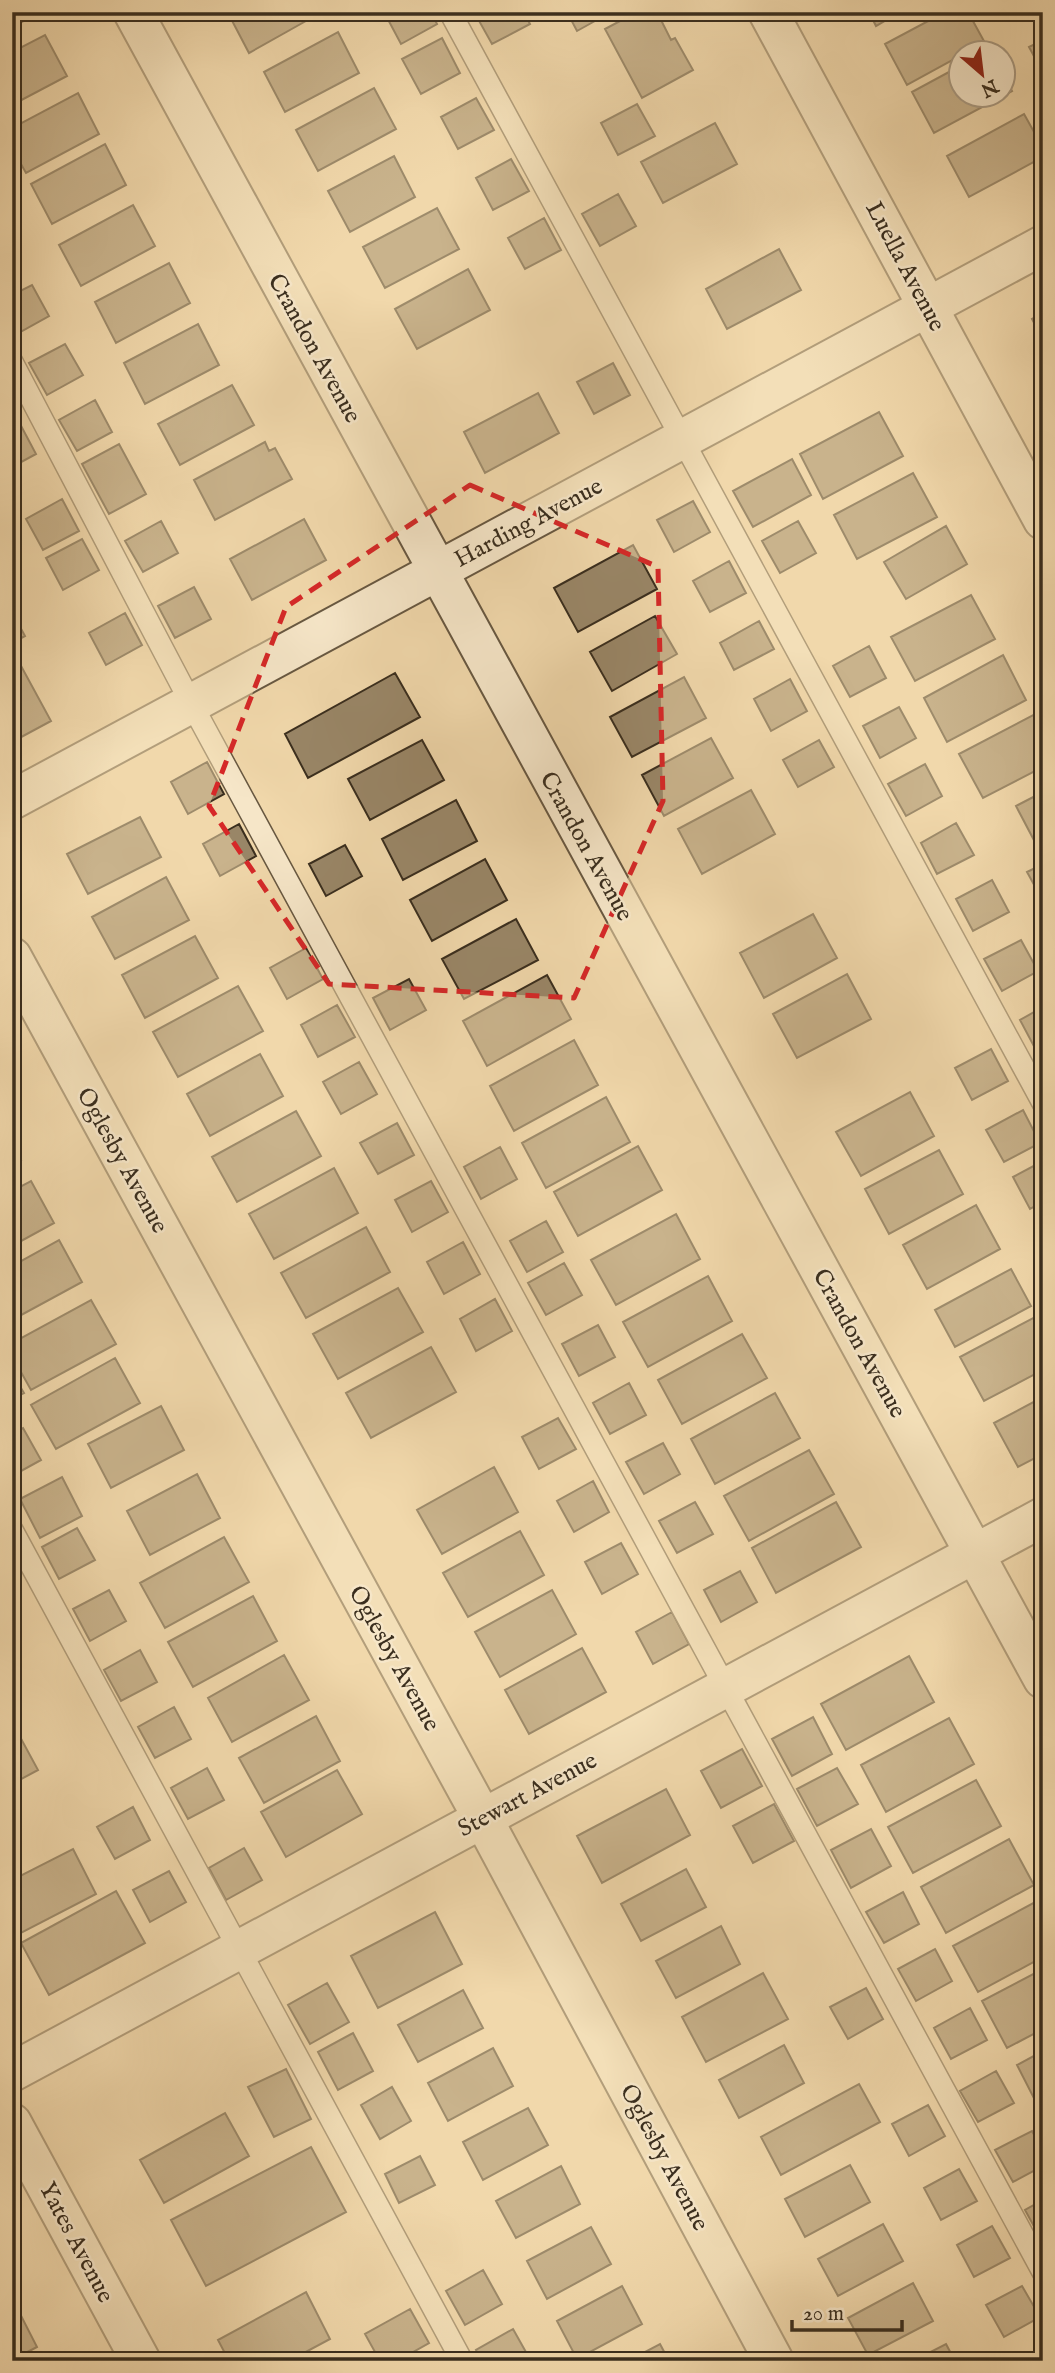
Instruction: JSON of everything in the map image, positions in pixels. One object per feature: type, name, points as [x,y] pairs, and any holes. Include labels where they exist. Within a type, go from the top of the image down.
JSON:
[{"type":"street","name":"Crandon Avenue","points":[[132,12],[1043,1679]]},
{"type":"street","name":"Luella Avenue","points":[[768,12],[1043,520]]},
{"type":"street","name":"Harding Avenue","points":[[12,800],[1043,244]]},
{"type":"street","name":"Oglesby Avenue","points":[[12,957],[483,1818],[774,2361]]},
{"type":"street","name":"Stewart Avenue","points":[[12,2072],[1043,1517]]},
{"type":"street","name":"Yates Avenue","points":[[12,2123],[141,2361]]},
{"type":"lane","points":[[450,12],[1043,1103]]},
{"type":"lane","points":[[12,362],[191,703],[1043,2273]]},
{"type":"lane","points":[[12,1530],[462,2361]]},
{"type":"highlighted area","points":[[470,485],[658,567],[663,801],[574,998],[329,984],[209,806],[286,607]]},
{"type":"building","points":[[12,12],[34,12],[35,15],[12,27]]},
{"type":"building","points":[[228,12],[322,12],[249,53],[228,13]]},
{"type":"building","points":[[384,12],[431,12],[437,24],[401,44]]},
{"type":"building","points":[[491,12],[524,12],[530,24],[492,44],[478,19]]},
{"type":"building","points":[[567,12],[611,12],[577,31]]},
{"type":"building","points":[[637,12],[657,12],[671,40],[675,38],[693,70],[642,98],[605,29]]},
{"type":"building","points":[[869,12],[900,12],[876,26]]},
{"type":"building","points":[[945,12],[968,12],[982,38],[946,38],[946,64],[907,85],[885,44]]},
{"type":"building","points":[[338,32],[359,73],[285,112],[264,72]]},
{"type":"building","points":[[45,35],[67,76],[12,105],[12,52]]},
{"type":"building","points":[[442,38],[460,73],[421,94],[402,59]]},
{"type":"building","points":[[1043,40],[1043,73],[1029,47]]},
{"type":"building","points":[[946,74],[946,108],[980,108],[934,133],[912,92]]},
{"type":"building","points":[[374,88],[396,129],[318,171],[296,130]]},
{"type":"building","points":[[78,93],[99,134],[26,173],[12,148],[12,128]]},
{"type":"building","points":[[476,98],[494,130],[458,149],[441,117]]},
{"type":"building","points":[[637,104],[655,136],[618,155],[601,123]]},
{"type":"building","points":[[1024,114],[1043,148],[1043,157],[969,197],[947,156]]},
{"type":"building","points":[[715,123],[737,164],[663,203],[641,162]]},
{"type":"building","points":[[105,144],[126,185],[52,224],[31,184]]},
{"type":"building","points":[[394,156],[415,197],[350,232],[328,191]]},
{"type":"building","points":[[511,159],[529,191],[493,210],[476,178]]},
{"type":"building","points":[[618,194],[636,226],[600,246],[582,214]]},
{"type":"building","points":[[133,205],[155,246],[81,286],[59,245]]},
{"type":"building","points":[[437,208],[459,249],[385,288],[363,247]]},
{"type":"building","points":[[544,218],[561,250],[525,269],[508,238]]},
{"type":"building","points":[[779,249],[801,290],[727,329],[706,289]]},
{"type":"building","points":[[169,263],[190,303],[116,343],[95,302]]},
{"type":"building","points":[[468,269],[490,310],[417,349],[395,309]]},
{"type":"building","points":[[32,285],[49,316],[13,336],[12,295]]},
{"type":"building","points":[[1043,313],[1043,340],[1032,319]]},
{"type":"building","points":[[198,324],[219,365],[145,404],[124,363]]},
{"type":"building","points":[[65,344],[83,375],[47,395],[29,363]]},
{"type":"building","points":[[613,363],[630,395],[594,414],[577,382]]},
{"type":"building","points":[[232,385],[254,425],[180,465],[158,424]]},
{"type":"building","points":[[538,393],[559,433],[485,473],[464,432]]},
{"type":"building","points":[[95,400],[112,432],[77,451],[59,420]]},
{"type":"building","points":[[879,412],[903,456],[823,499],[800,454]]},
{"type":"building","points":[[19,422],[36,454],[12,467],[12,426]]},
{"type":"building","points":[[265,442],[269,451],[275,448],[292,479],[215,520],[194,480]]},
{"type":"building","points":[[119,444],[146,494],[109,514],[82,464]]},
{"type":"building","points":[[792,459],[811,495],[753,527],[733,491]]},
{"type":"building","points":[[913,473],[937,517],[857,559],[834,515]]},
{"type":"building","points":[[62,499],[79,531],[43,550],[26,519]]},
{"type":"building","points":[[693,501],[710,532],[674,552],[657,520]]},
{"type":"building","points":[[304,519],[326,560],[252,600],[230,559]]},
{"type":"building","points":[[161,521],[178,553],[143,572],[125,541]]},
{"type":"building","points":[[798,521],[816,553],[780,573],[762,541]]},
{"type":"building","points":[[946,526],[967,564],[906,599],[884,562]]},
{"type":"building","points":[[82,539],[99,570],[63,590],[46,558]]},
{"type":"building","points":[[633,545],[657,589],[578,632],[554,588]]},
{"type":"building","points":[[729,561],[746,593],[710,612],[693,581]]},
{"type":"building","points":[[194,587],[211,619],[175,638],[158,606]]},
{"type":"building","points":[[971,595],[995,639],[915,681],[891,637]]},
{"type":"building","points":[[12,612],[25,636],[12,643]]},
{"type":"building","points":[[125,613],[142,645],[106,665],[89,633]]},
{"type":"building","points":[[655,616],[677,654],[612,691],[590,652]]},
{"type":"building","points":[[759,621],[774,649],[734,670],[720,643]]},
{"type":"building","points":[[869,646],[886,678],[850,697],[833,666]]},
{"type":"building","points":[[14,653],[51,721],[12,742],[12,655]]},
{"type":"building","points":[[1003,655],[1026,700],[947,742],[924,698]]},
{"type":"building","points":[[395,673],[420,717],[308,778],[285,734]]},
{"type":"building","points":[[684,677],[706,718],[632,757],[610,717]]},
{"type":"building","points":[[790,679],[807,711],[771,731],[754,699]]},
{"type":"building","points":[[899,707],[916,738],[880,758],[863,726]]},
{"type":"building","points":[[1039,712],[1043,719],[1043,767],[983,798],[959,754]]},
{"type":"building","points":[[711,738],[733,778],[664,816],[642,775]]},
{"type":"building","points":[[422,740],[444,780],[370,820],[348,779]]},
{"type":"building","points":[[819,740],[834,767],[798,787],[783,760]]},
{"type":"building","points":[[207,762],[224,794],[188,814],[171,782]]},
{"type":"building","points":[[925,764],[942,796],[906,816],[888,784]]},
{"type":"building","points":[[751,790],[775,834],[702,874],[678,829]]},
{"type":"building","points":[[1043,792],[1043,840],[1036,844],[1016,806]]},
{"type":"building","points":[[456,800],[477,841],[403,880],[382,839]]},
{"type":"building","points":[[140,817],[161,857],[88,894],[67,854]]},
{"type":"building","points":[[956,823],[974,855],[937,874],[921,843]]},
{"type":"building","points":[[239,824],[256,856],[220,876],[203,844]]},
{"type":"building","points":[[345,845],[362,876],[326,896],[309,864]]},
{"type":"building","points":[[485,859],[507,900],[432,941],[410,900]]},
{"type":"building","points":[[1043,864],[1043,901],[1027,872]]},
{"type":"building","points":[[166,877],[189,920],[115,959],[92,917]]},
{"type":"building","points":[[992,880],[1009,912],[973,931],[956,899]]},
{"type":"building","points":[[813,914],[837,958],[764,998],[740,953]]},
{"type":"building","points":[[516,919],[538,960],[464,999],[442,959]]},
{"type":"building","points":[[195,936],[218,978],[145,1018],[122,975]]},
{"type":"building","points":[[1021,940],[1038,971],[1002,991],[984,959]]},
{"type":"building","points":[[306,948],[323,979],[287,999],[270,968]]},
{"type":"building","points":[[847,974],[871,1019],[797,1058],[773,1014]]},
{"type":"building","points":[[547,975],[571,1019],[487,1066],[463,1021]]},
{"type":"building","points":[[409,979],[426,1010],[390,1030],[373,998]]},
{"type":"building","points":[[238,986],[263,1031],[178,1077],[153,1032]]},
{"type":"building","points":[[337,1005],[355,1037],[318,1057],[301,1025]]},
{"type":"building","points":[[1043,1007],[1043,1049],[1037,1052],[1020,1020]]},
{"type":"building","points":[[574,1040],[598,1085],[514,1131],[490,1086]]},
{"type":"building","points":[[991,1049],[1008,1081],[972,1100],[955,1068]]},
{"type":"building","points":[[260,1054],[283,1096],[210,1136],[187,1094]]},
{"type":"building","points":[[359,1062],[377,1094],[341,1114],[323,1082]]},
{"type":"building","points":[[910,1092],[934,1136],[861,1176],[836,1132]]},
{"type":"building","points":[[606,1097],[630,1142],[546,1188],[522,1143]]},
{"type":"building","points":[[1023,1110],[1040,1143],[1004,1162],[986,1130]]},
{"type":"building","points":[[296,1111],[321,1156],[237,1202],[212,1157]]},
{"type":"building","points":[[397,1123],[414,1155],[378,1174],[360,1143]]},
{"type":"building","points":[[12,1144],[21,1160],[12,1165]]},
{"type":"building","points":[[638,1146],[662,1190],[578,1236],[554,1192]]},
{"type":"building","points":[[500,1147],[517,1179],[481,1199],[464,1167]]},
{"type":"building","points":[[939,1150],[963,1194],[889,1234],[865,1189]]},
{"type":"building","points":[[1043,1161],[1043,1202],[1030,1209],[1013,1177]]},
{"type":"building","points":[[334,1168],[358,1213],[274,1259],[249,1214]]},
{"type":"building","points":[[31,1181],[54,1223],[12,1246],[12,1191]]},
{"type":"building","points":[[431,1181],[448,1212],[412,1232],[395,1200]]},
{"type":"building","points":[[976,1205],[1000,1249],[927,1289],[903,1245]]},
{"type":"building","points":[[676,1214],[700,1259],[616,1305],[591,1260]]},
{"type":"building","points":[[546,1221],[563,1252],[527,1272],[510,1241]]},
{"type":"building","points":[[366,1227],[390,1272],[306,1318],[281,1273]]},
{"type":"building","points":[[59,1240],[82,1282],[12,1320],[12,1266]]},
{"type":"building","points":[[463,1242],[480,1274],[444,1294],[427,1262]]},
{"type":"building","points":[[564,1263],[582,1295],[546,1315],[528,1283]]},
{"type":"building","points":[[1011,1269],[1031,1306],[955,1347],[935,1310]]},
{"type":"building","points":[[708,1276],[732,1321],[648,1367],[623,1322]]},
{"type":"building","points":[[398,1288],[423,1332],[338,1379],[313,1334]]},
{"type":"building","points":[[495,1299],[512,1331],[476,1351],[460,1319]]},
{"type":"building","points":[[91,1300],[116,1344],[31,1390],[12,1356],[12,1343]]},
{"type":"building","points":[[1037,1316],[1043,1328],[1043,1370],[984,1401],[960,1357]]},
{"type":"building","points":[[598,1325],[615,1357],[579,1376],[562,1344]]},
{"type":"building","points":[[742,1334],[767,1378],[682,1424],[658,1380]]},
{"type":"building","points":[[431,1347],[456,1392],[371,1438],[346,1393]]},
{"type":"building","points":[[115,1358],[140,1403],[56,1449],[31,1405]]},
{"type":"building","points":[[12,1373],[24,1393],[12,1399]]},
{"type":"building","points":[[629,1383],[646,1415],[610,1434],[593,1403]]},
{"type":"building","points":[[775,1393],[800,1438],[715,1484],[691,1439]]},
{"type":"building","points":[[1043,1397],[1043,1454],[1018,1467],[994,1423]]},
{"type":"building","points":[[161,1406],[184,1450],[111,1488],[88,1444]]},
{"type":"building","points":[[558,1418],[576,1449],[539,1469],[522,1437]]},
{"type":"building","points":[[23,1428],[41,1460],[12,1476],[12,1434]]},
{"type":"building","points":[[663,1443],[680,1474],[644,1494],[626,1462]]},
{"type":"building","points":[[809,1450],[834,1494],[749,1541],[724,1496]]},
{"type":"building","points":[[494,1467],[518,1512],[442,1554],[417,1510]]},
{"type":"building","points":[[197,1474],[220,1518],[150,1555],[127,1511]]},
{"type":"building","points":[[62,1477],[82,1516],[40,1538],[20,1499]]},
{"type":"building","points":[[593,1481],[609,1512],[574,1532],[557,1501]]},
{"type":"building","points":[[695,1502],[713,1534],[677,1553],[659,1521]]},
{"type":"building","points":[[836,1502],[861,1547],[776,1593],[752,1548]]},
{"type":"building","points":[[77,1528],[95,1560],[59,1579],[42,1547]]},
{"type":"building","points":[[520,1531],[544,1575],[468,1617],[443,1573]]},
{"type":"building","points":[[224,1537],[249,1582],[165,1628],[140,1583]]},
{"type":"building","points":[[621,1543],[638,1574],[602,1594],[585,1562]]},
{"type":"building","points":[[740,1571],[757,1602],[721,1622],[704,1590]]},
{"type":"building","points":[[109,1590],[126,1621],[90,1641],[73,1609]]},
{"type":"building","points":[[552,1590],[576,1634],[500,1677],[475,1632]]},
{"type":"building","points":[[253,1596],[277,1641],[193,1687],[168,1642]]},
{"type":"building","points":[[672,1612],[689,1644],[653,1664],[636,1632]]},
{"type":"building","points":[[582,1648],[606,1692],[529,1734],[505,1690]]},
{"type":"building","points":[[140,1650],[157,1682],[121,1701],[104,1670]]},
{"type":"building","points":[[284,1655],[309,1700],[232,1742],[208,1698]]},
{"type":"building","points":[[909,1656],[934,1702],[846,1750],[821,1704]]},
{"type":"building","points":[[174,1707],[191,1739],[155,1758],[138,1727]]},
{"type":"building","points":[[316,1716],[340,1761],[264,1803],[239,1758]]},
{"type":"building","points":[[813,1717],[832,1754],[792,1776],[772,1739]]},
{"type":"building","points":[[949,1718],[974,1764],[886,1812],[861,1765]]},
{"type":"building","points":[[12,1722],[38,1770],[12,1784]]},
{"type":"building","points":[[742,1749],[762,1786],[721,1808],[701,1771]]},
{"type":"building","points":[[207,1768],[224,1800],[188,1819],[171,1788]]},
{"type":"building","points":[[837,1768],[858,1804],[817,1826],[797,1789]]},
{"type":"building","points":[[337,1770],[362,1814],[286,1857],[261,1812]]},
{"type":"building","points":[[976,1780],[1001,1826],[913,1873],[888,1827]]},
{"type":"building","points":[[666,1789],[690,1835],[602,1883],[577,1836]]},
{"type":"building","points":[[774,1804],[794,1841],[753,1863],[733,1826]]},
{"type":"building","points":[[133,1807],[150,1840],[115,1859],[97,1827]]},
{"type":"building","points":[[871,1829],[891,1866],[851,1888],[831,1850]]},
{"type":"building","points":[[1009,1839],[1034,1885],[946,1933],[921,1887]]},
{"type":"building","points":[[244,1848],[262,1880],[226,1900],[209,1868]]},
{"type":"building","points":[[73,1849],[96,1894],[17,1935],[12,1925],[12,1880]]},
{"type":"building","points":[[686,1869],[706,1907],[641,1941],[621,1904]]},
{"type":"building","points":[[169,1871],[186,1902],[150,1922],[133,1890]]},
{"type":"building","points":[[116,1891],[145,1943],[49,1995],[21,1943]]},
{"type":"building","points":[[903,1892],[919,1924],[884,1943],[866,1912]]},
{"type":"building","points":[[1041,1899],[1043,1957],[978,1992],[953,1946]]},
{"type":"building","points":[[435,1912],[462,1964],[378,2008],[351,1956]]},
{"type":"building","points":[[721,1926],[740,1964],[676,1998],[656,1961]]},
{"type":"building","points":[[935,1949],[952,1981],[916,2001],[898,1969]]},
{"type":"building","points":[[1043,1969],[1043,2029],[1007,2048],[982,2001]]},
{"type":"building","points":[[763,1973],[788,2019],[706,2062],[682,2017]]},
{"type":"building","points":[[327,1983],[349,2022],[310,2044],[288,2005]]},
{"type":"building","points":[[866,1988],[883,2019],[848,2039],[830,2007]]},
{"type":"building","points":[[463,1990],[483,2028],[418,2062],[398,2025]]},
{"type":"building","points":[[970,2008],[987,2040],[951,2059],[934,2028]]},
{"type":"building","points":[[353,2033],[373,2071],[338,2090],[318,2052]]},
{"type":"building","points":[[784,2045],[804,2083],[739,2118],[719,2080]]},
{"type":"building","points":[[493,2048],[513,2086],[448,2121],[428,2083]]},
{"type":"building","points":[[1043,2051],[1043,2111],[1041,2112],[1017,2065]]},
{"type":"building","points":[[286,2069],[311,2119],[274,2137],[248,2087]]},
{"type":"building","points":[[996,2071],[1014,2103],[978,2122],[960,2091]]},
{"type":"building","points":[[859,2084],[880,2122],[781,2175],[761,2137]]},
{"type":"building","points":[[392,2087],[411,2121],[380,2139],[361,2105]]},
{"type":"building","points":[[928,2105],[945,2136],[909,2156],[892,2124]]},
{"type":"building","points":[[528,2108],[548,2145],[483,2180],[463,2142]]},
{"type":"building","points":[[225,2113],[249,2156],[164,2203],[140,2160]]},
{"type":"building","points":[[1032,2131],[1043,2151],[1043,2166],[1013,2182],[995,2150]]},
{"type":"building","points":[[311,2147],[346,2212],[206,2286],[171,2220]]},
{"type":"building","points":[[420,2156],[435,2185],[399,2203],[385,2174]]},
{"type":"building","points":[[850,2165],[870,2202],[805,2237],[785,2199]]},
{"type":"building","points":[[561,2166],[580,2204],[516,2238],[496,2201]]},
{"type":"building","points":[[959,2169],[977,2201],[941,2220],[924,2188]]},
{"type":"building","points":[[1043,2200],[1043,2241],[1042,2241],[1025,2210]]},
{"type":"building","points":[[883,2224],[903,2261],[838,2296],[818,2259]]},
{"type":"building","points":[[992,2226],[1010,2258],[974,2277],[957,2245]]},
{"type":"building","points":[[591,2227],[611,2264],[547,2299],[527,2261]]},
{"type":"building","points":[[483,2270],[502,2304],[465,2325],[446,2291]]},
{"type":"building","points":[[913,2283],[933,2321],[868,2355],[848,2318]]},
{"type":"building","points":[[622,2286],[642,2324],[577,2359],[557,2321]]},
{"type":"building","points":[[1022,2286],[1040,2317],[1004,2337],[986,2305]]},
{"type":"building","points":[[306,2292],[330,2339],[289,2361],[229,2361],[218,2340]]},
{"type":"building","points":[[12,2298],[37,2347],[12,2360]]},
{"type":"building","points":[[410,2309],[429,2343],[397,2361],[380,2361],[365,2334]]},
{"type":"building","points":[[513,2329],[531,2361],[482,2361],[476,2350]]},
{"type":"building","points":[[660,2344],[669,2361],[628,2361]]},
{"type":"building","points":[[946,2344],[955,2361],[913,2361]]},
{"type":"building","points":[[335,2352],[340,2361],[318,2361]]}]
